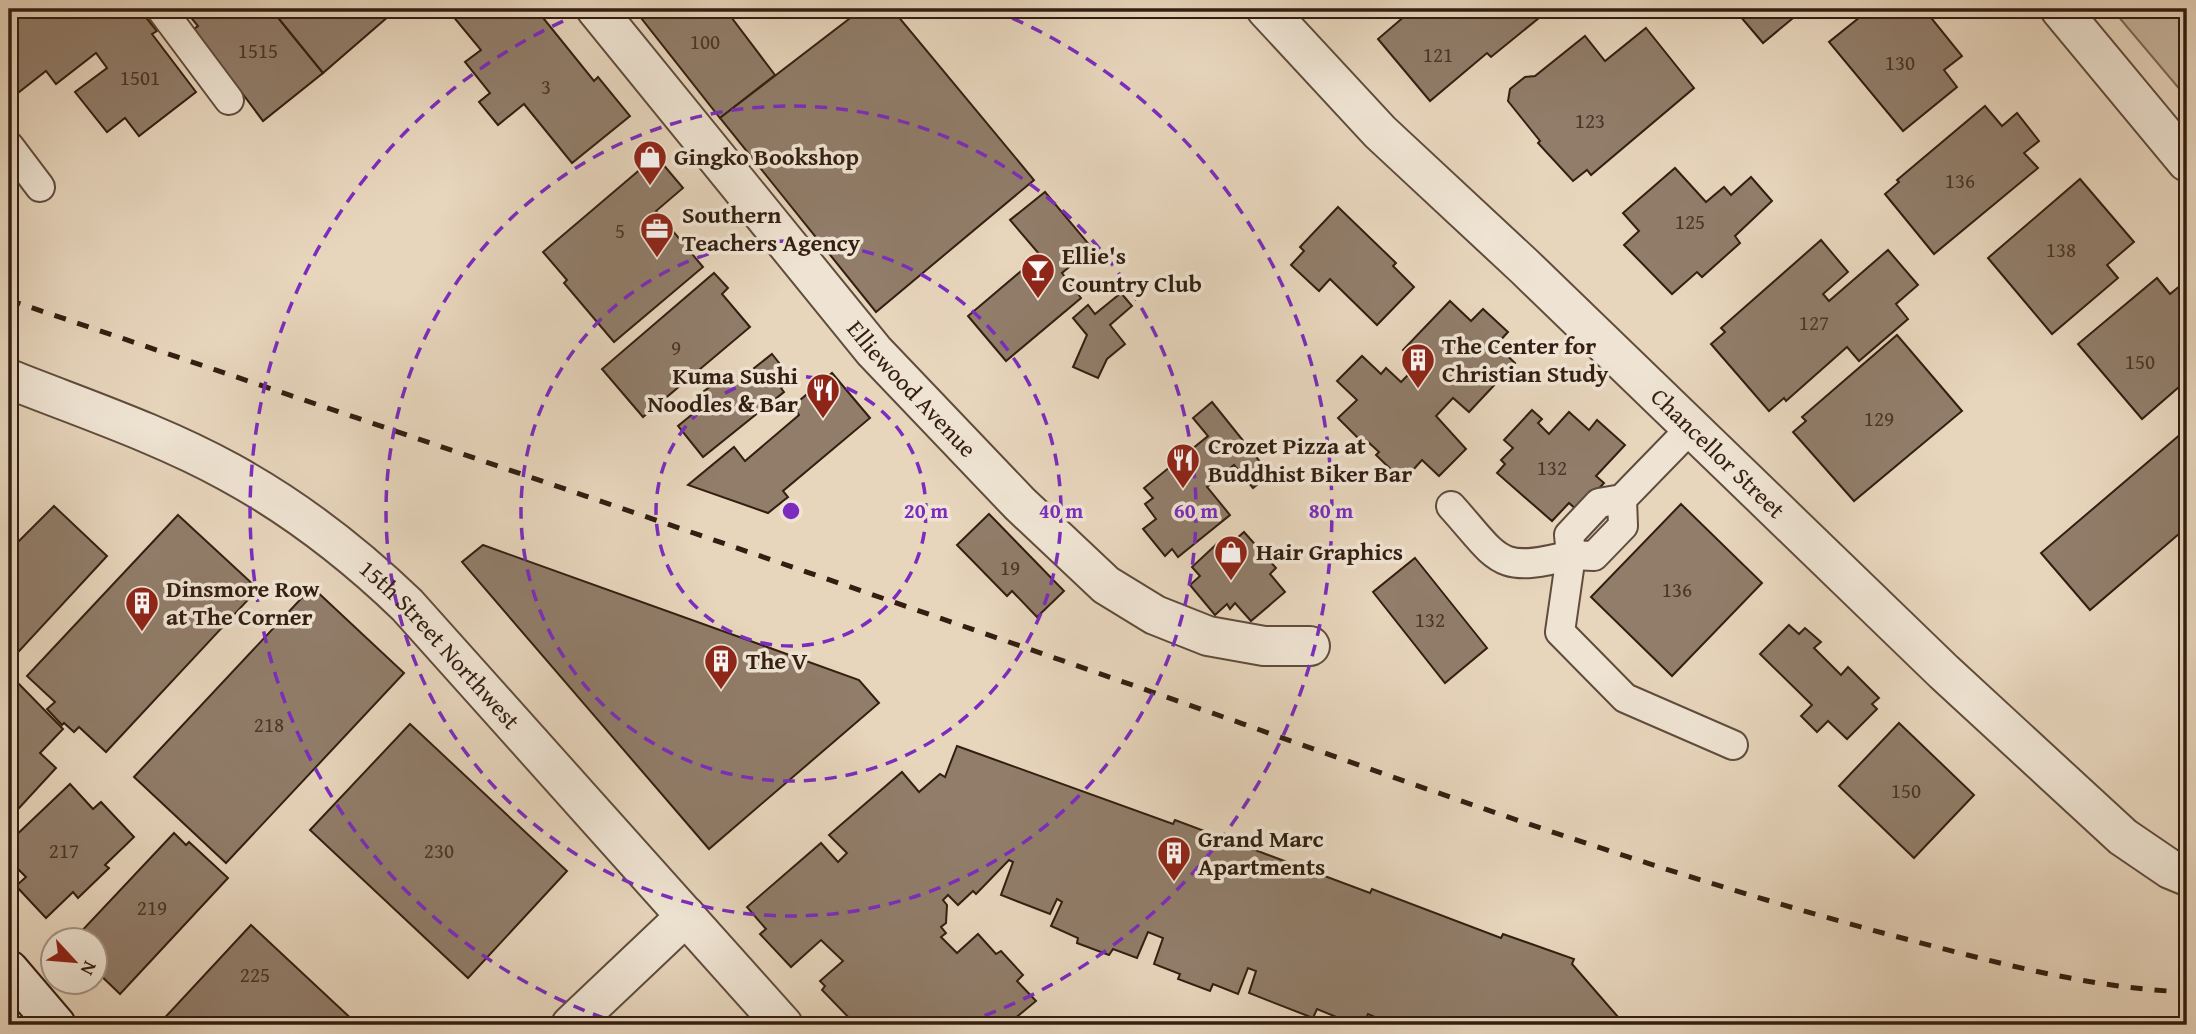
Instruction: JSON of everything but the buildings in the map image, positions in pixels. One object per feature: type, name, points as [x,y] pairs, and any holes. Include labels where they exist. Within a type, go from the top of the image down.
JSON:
[{"type":"street","name":"Elliewood Avenue","points":[[596,9],[874,352],[1020,504],[1106,585],[1155,615],[1208,636],[1264,646],[1310,646]]},
{"type":"street","name":"Chancellor Street","points":[[1266,9],[1380,132],[1944,672],[2123,837],[2170,869],[2187,876]]},
{"type":"street","points":[[2060,9],[2187,162]]},
{"type":"street","name":"15th Street Northwest","points":[[9,379],[227,471],[301,515],[369,569],[407,605],[783,1025]]},
{"type":"street","points":[[571,1025],[686,916]]},
{"type":"street","points":[[9,970],[56,1025]]},
{"type":"lane","points":[[161,9],[229,100]]},
{"type":"lane","points":[[9,146],[40,187]]},
{"type":"lane","points":[[1691,428],[1622,499],[1599,503],[1569,535],[1571,555],[1560,632],[1625,698],[1733,745]]},
{"type":"lane","points":[[1451,506],[1499,559],[1524,566],[1571,555]]},
{"type":"shaded area","points":[[2112,9],[2187,9],[2187,98]]},
{"type":"railway","points":[[9,300],[785,564],[1643,862],[1803,911],[1996,962],[2110,985],[2187,992]]},
{"type":"place","name":"Gingko Bookshop","points":[[650,187]]},
{"type":"place","name":"Southern Teachers Agency","points":[[657,259]]},
{"type":"place","name":"Ellie's Country Club","points":[[1038,300]]},
{"type":"place","name":"The Center for Christian Study","points":[[1418,390]]},
{"type":"place","name":"Kuma Sushi Noodles & Bar","points":[[823,420]]},
{"type":"place","name":"Crozet Pizza at Buddhist Biker Bar","points":[[1183,490]]},
{"type":"place","name":"Hair Graphics","points":[[1231,582]]},
{"type":"place","name":"Dinsmore Row at The Corner","points":[[142,633]]},
{"type":"place","name":"The V","points":[[721,691]]},
{"type":"place","name":"Grand Marc Apartments","points":[[1174,883]]}]
